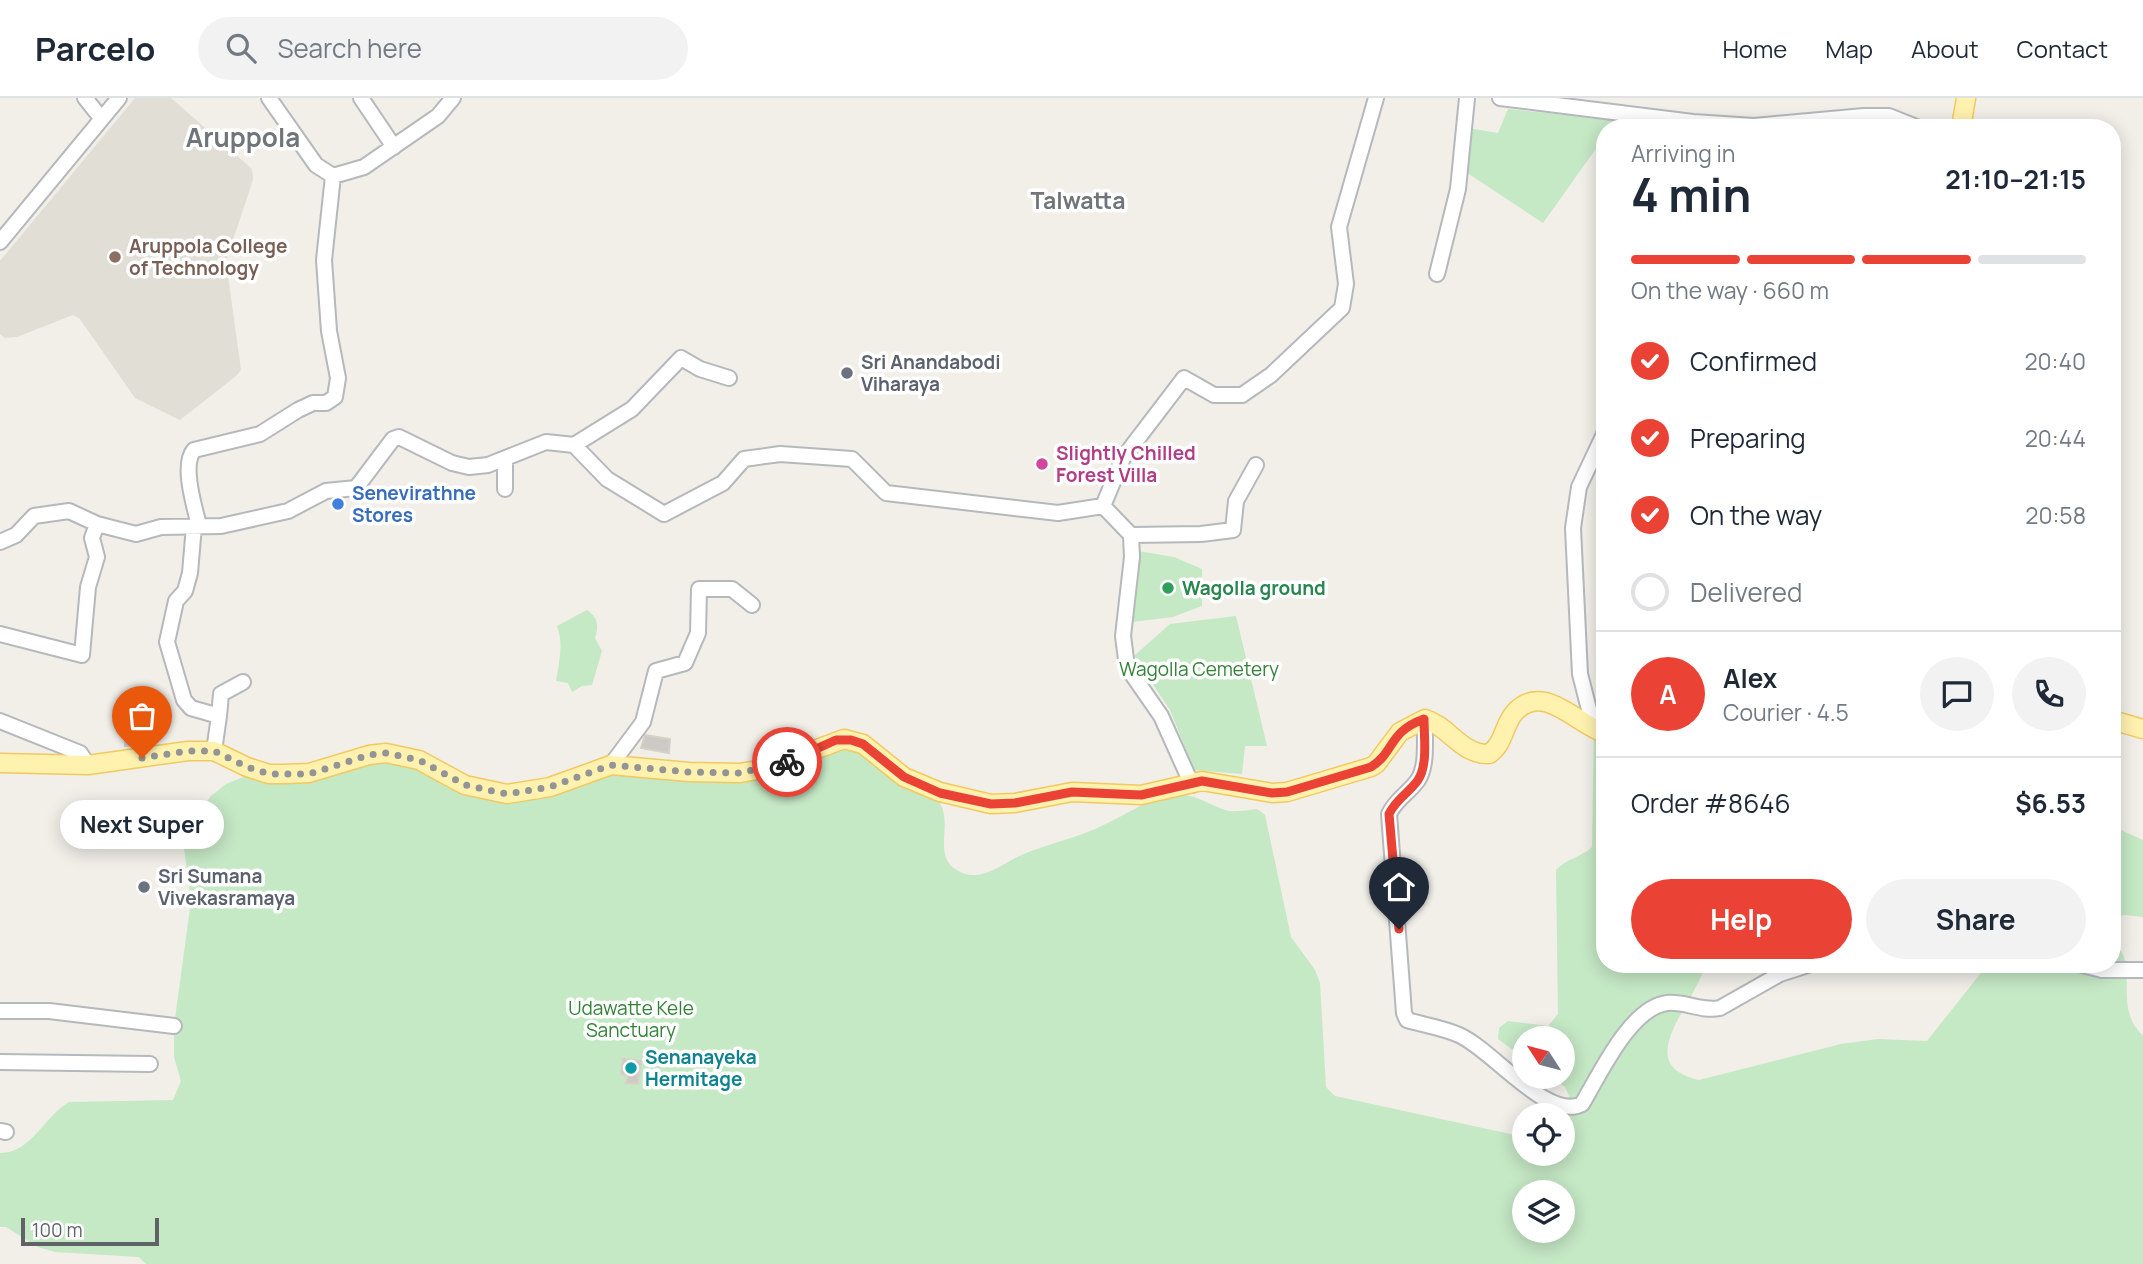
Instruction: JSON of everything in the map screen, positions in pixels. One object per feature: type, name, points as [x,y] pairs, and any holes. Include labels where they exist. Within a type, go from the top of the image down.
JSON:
[{"type":"main road","points":[[1962,119],[1966,98]]},
{"type":"main road","points":[[0,764],[88,765],[188,751],[214,751],[269,774],[309,774],[369,755],[386,753],[419,760],[465,785],[507,794],[550,787],[611,765],[689,772],[740,773],[786,763],[844,739],[863,744],[904,777],[940,793],[991,804],[1015,803],[1072,792],[1141,795],[1212,781],[1259,792],[1287,792],[1371,767],[1400,732],[1424,719],[1442,727],[1473,752],[1489,754],[1499,746],[1510,719],[1527,704],[1539,702],[1556,705],[1596,729]]},
{"type":"main road","points":[[2121,723],[2143,729]]},
{"type":"street","points":[[85,98],[101,118]]},
{"type":"street","points":[[0,242],[119,98]]},
{"type":"street","points":[[269,98],[316,165],[333,176],[364,167],[438,116],[453,98]]},
{"type":"street","points":[[361,98],[394,147]]},
{"type":"street","points":[[1103,506],[1124,458],[1184,378],[1214,395],[1242,395],[1271,375],[1342,308],[1346,284],[1339,227],[1376,98]]},
{"type":"street","points":[[1437,274],[1458,189],[1467,98]]},
{"type":"street","points":[[1500,98],[1661,119]]},
{"type":"street","points":[[1831,119],[1889,116],[1896,119]]},
{"type":"street","points":[[219,716],[191,708],[184,700],[167,642],[176,601],[185,591],[194,551],[197,526],[189,483],[190,455],[194,450],[260,434],[298,410],[313,403],[326,403],[335,397],[338,378],[329,331],[324,260],[333,176]]},
{"type":"street","points":[[0,542],[16,535],[34,516],[69,511],[97,524],[136,534],[161,527],[221,526],[288,511],[326,491],[356,488],[393,439],[399,437],[452,463],[469,467],[488,466],[546,442],[574,445],[632,409],[681,358],[700,369],[729,378]]},
{"type":"street","points":[[574,445],[607,479],[664,514],[723,483],[744,459],[780,454],[852,458],[886,493],[1058,513],[1103,506]]},
{"type":"street","points":[[1596,451],[1579,487],[1573,528],[1580,674],[1596,722]]},
{"type":"street","points":[[505,459],[505,488]]},
{"type":"street","points":[[1131,535],[1201,534],[1233,530],[1236,501],[1256,465]]},
{"type":"street","points":[[1103,506],[1131,535],[1132,557],[1123,636],[1127,667],[1161,716],[1192,785]]},
{"type":"street","points":[[0,634],[82,655],[88,587],[97,557],[92,538],[97,524]]},
{"type":"street","points":[[611,765],[643,722],[656,671],[685,663],[698,633],[699,589],[732,589],[752,605]]},
{"type":"street","points":[[214,751],[221,694],[243,682]]},
{"type":"street","points":[[1424,719],[1422,771],[1417,781],[1394,803],[1389,814],[1404,1013],[1407,1020],[1459,1035],[1505,1066],[1542,1099],[1575,1108],[1582,1104],[1632,1024],[1650,1008],[1668,1003],[1710,1010],[1720,1008],[1783,973]]},
{"type":"street","points":[[0,721],[80,753],[88,765]]},
{"type":"street","points":[[2121,970],[2143,970]]},
{"type":"street","points":[[0,1010],[49,1011],[174,1026]]},
{"type":"street","points":[[0,1062],[150,1064]]},
{"type":"shaded area","name":"Aruppola College of Technology","points":[[135,98],[171,98],[252,169],[253,180],[226,261],[241,370],[180,420],[135,398],[80,319],[73,315],[17,337],[5,338],[0,334],[0,261]]},
{"type":"green space","points":[[1508,109],[1606,119],[1596,119],[1596,149],[1543,223],[1466,172],[1468,128],[1498,133]]},
{"type":"green space","name":"Wagolla ground","points":[[1138,551],[1174,557],[1202,569],[1202,606],[1173,617],[1132,622]]},
{"type":"green space","points":[[587,610],[597,622],[595,638],[602,651],[592,685],[582,686],[572,692],[568,683],[556,681],[561,646],[557,626]]},
{"type":"green space","name":"Wagolla Cemetery","points":[[1236,616],[1267,746],[1245,746],[1242,774],[1194,770],[1170,710],[1134,656],[1170,624]]},
{"type":"green space","name":"Udawatte Kele Sanctuary","points":[[1594,729],[1596,973],[1702,973],[1673,1030],[1668,1046],[1669,1060],[1679,1072],[1699,1080],[1841,1044],[1878,1039],[1927,1041],[1981,973],[2121,973],[2121,951],[2127,973],[2129,1011],[2133,1024],[2143,1036],[2143,1264],[146,1264],[139,1257],[55,1252],[38,1247],[6,1227],[0,1227],[0,1153],[21,1147],[29,1141],[60,1108],[69,1102],[173,1100],[181,1081],[174,1057],[174,1026],[191,901],[184,848],[199,813],[211,796],[226,784],[246,776],[270,778],[399,760],[486,791],[629,769],[705,780],[853,748],[935,796],[944,815],[944,845],[948,862],[964,874],[973,875],[990,871],[1024,854],[1101,827],[1145,804],[1167,796],[1186,795],[1230,811],[1257,809],[1265,815],[1291,937],[1315,970],[1320,983],[1326,1087],[1335,1096],[1512,1134],[1512,1166],[1575,1166],[1575,1103],[1566,1103],[1569,1096],[1566,1089],[1575,1089],[1575,1026],[1548,1026],[1558,1014],[1556,870],[1592,847]]},
{"type":"green space","points":[[2121,830],[2143,840],[2143,917],[2121,916]]},
{"type":"green space","name":"Udawatte Kele Sanctuary","points":[[1508,1021],[1548,1026],[1512,1026],[1512,1049],[1498,1039],[1499,1028]]},
{"type":"building","points":[[135,723],[147,723],[147,745],[125,746],[125,728],[131,728]]},
{"type":"building","points":[[645,735],[670,739],[669,753],[641,748]]},
{"type":"building","name":"Senanayeka Hermitage","points":[[623,1059],[641,1061],[638,1084],[626,1083],[628,1076],[621,1074]]},
{"type":"way so far","points":[[142,758],[188,751],[214,751],[269,774],[309,774],[357,758],[386,753],[419,760],[465,785],[507,794],[550,787],[611,765],[689,772],[740,773],[787,762]]},
{"type":"place","name":"Aruppola College of Technology","points":[[115,257]]},
{"type":"place","name":"Sri Anandabodi Viharaya","points":[[847,373]]},
{"type":"place","name":"Slightly Chilled Forest Villa","points":[[1042,464]]},
{"type":"place","name":"Senevirathne Stores","points":[[338,504]]},
{"type":"place","name":"Wagolla ground","points":[[1168,588]]},
{"type":"place","name":"Next Super","points":[[142,758]]},
{"type":"place","name":"Sri Sumana Vivekasramaya","points":[[144,887]]},
{"type":"place","name":"Senanayeka Hermitage","points":[[631,1068]]},
{"type":"district","name":"Aruppola","points":[[243,138]]},
{"type":"district","name":"Talwatta","points":[[1078,201]]},
{"type":"route","points":[[787,762],[836,740],[851,740],[863,744],[904,777],[940,793],[991,804],[1015,803],[1072,792],[1141,795],[1173,790],[1202,781],[1259,792],[1287,792],[1371,767],[1400,732],[1424,719],[1422,771],[1417,781],[1394,803],[1389,814],[1399,929]]}]
